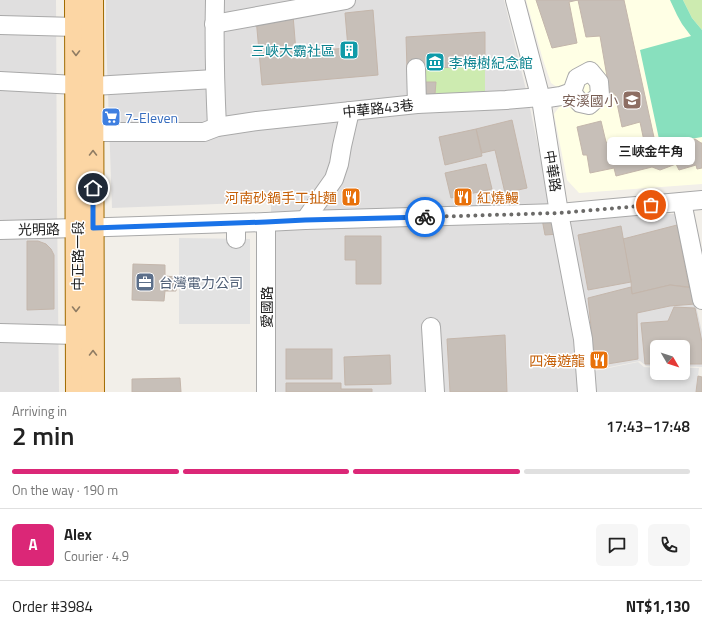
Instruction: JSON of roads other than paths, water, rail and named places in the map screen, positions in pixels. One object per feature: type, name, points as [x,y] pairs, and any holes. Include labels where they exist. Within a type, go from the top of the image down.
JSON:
[{"type":"main road","name":"中正路一段","points":[[76,0],[76,27],[84,86],[93,132],[76,335],[85,386]]},
{"type":"main road","name":"中正路一段","points":[[85,386],[84,86],[92,0]]},
{"type":"street","points":[[215,0],[214,24],[217,127]]},
{"type":"street","points":[[214,24],[346,0]]},
{"type":"street","name":"中華路","points":[[515,0],[541,98],[559,213],[583,339],[587,392]]},
{"type":"street","points":[[0,25],[76,27]]},
{"type":"street","points":[[416,68],[417,104]]},
{"type":"street","points":[[0,82],[84,86],[215,79]]},
{"type":"street","name":"中華路43巷","points":[[93,132],[204,132],[217,127],[265,120],[417,104],[541,98],[561,96],[572,92]]},
{"type":"street","points":[[305,220],[334,179],[339,164],[350,111]]},
{"type":"street","name":"光明路","points":[[0,230],[85,228],[236,231],[266,222],[559,213],[702,200]]},
{"type":"street","points":[[682,202],[702,300]]},
{"type":"street","name":"愛國路","points":[[266,222],[266,392]]},
{"type":"street","points":[[431,327],[435,392]]},
{"type":"street","points":[[0,334],[76,335]]},
{"type":"place","name":"三峽大霸社區","points":[[349,50]]},
{"type":"place","name":"李梅樹紀念館","points":[[435,62]]},
{"type":"place","name":"安溪國小","points":[[632,100]]},
{"type":"place","name":"7-Eleven","points":[[111,117]]},
{"type":"place","name":"河南砂鍋手工扯麵","points":[[351,197]]},
{"type":"place","name":"紅燒鰻","points":[[463,197]]},
{"type":"place","name":"三峽金牛角","points":[[651,205]]},
{"type":"place","name":"台灣電力公司","points":[[145,282]]},
{"type":"place","name":"四海遊龍","points":[[599,360]]}]
